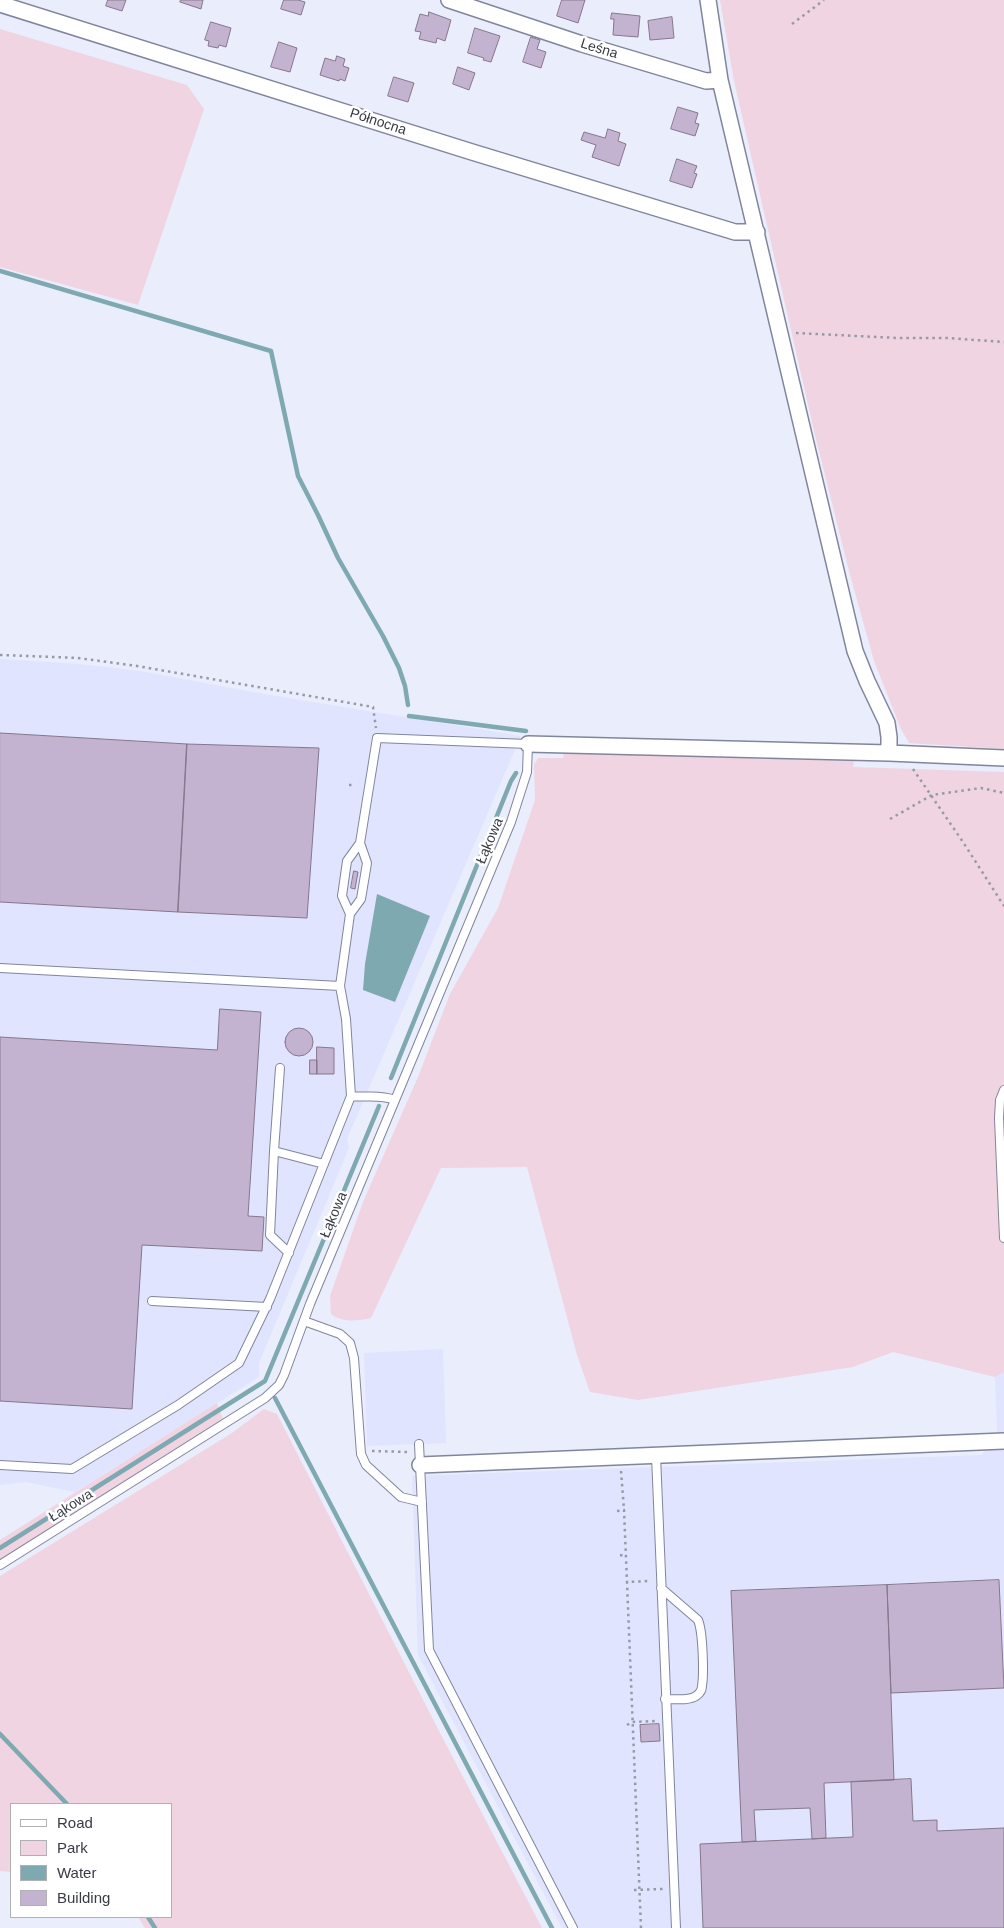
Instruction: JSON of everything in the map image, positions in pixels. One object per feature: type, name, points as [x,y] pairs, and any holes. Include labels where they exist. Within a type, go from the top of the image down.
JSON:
[{"type":"street","name":"Leśna","points":[[449,0],[480,5],[582,44],[706,81],[720,80]]},
{"type":"street","points":[[708,0],[720,80],[855,651],[887,723],[890,737],[889,753]]},
{"type":"street","name":"Północna","points":[[0,4],[472,152],[735,232],[757,232]]},
{"type":"street","points":[[528,744],[889,753],[1004,758]]},
{"type":"street","points":[[420,1460],[656,1456],[1004,1441]]},
{"type":"lane","points":[[350,914],[342,896],[347,861],[360,844],[377,738],[528,744]]},
{"type":"lane","name":"Łąkowa","points":[[0,1565],[265,1398],[279,1385],[520,799],[527,772],[528,744]]},
{"type":"lane","points":[[0,1465],[72,1469],[178,1405],[239,1363],[289,1253],[351,1096],[346,1019],[340,986],[350,914],[361,899],[367,863],[360,844]]},
{"type":"lane","points":[[0,968],[340,986]]},
{"type":"lane","points":[[280,1068],[270,1235],[289,1253]]},
{"type":"lane","points":[[1004,1090],[1000,1100],[999,1118],[1004,1238]]},
{"type":"lane","points":[[351,1096],[366,1098],[382,1095],[395,1100]]},
{"type":"lane","points":[[274,1152],[324,1164]]},
{"type":"lane","points":[[152,1301],[266,1307]]},
{"type":"lane","points":[[304,1321],[340,1334],[350,1343],[354,1358],[361,1454],[366,1465],[401,1497],[422,1502]]},
{"type":"lane","points":[[419,1444],[429,1650],[573,1928]]},
{"type":"lane","points":[[656,1456],[676,1928]]},
{"type":"lane","points":[[661,1588],[698,1620],[701,1627],[702,1688],[698,1696],[665,1699]]},
{"type":"path","points":[[792,24],[824,0]]},
{"type":"path","points":[[780,334],[806,333],[897,338],[947,338],[1004,342]]},
{"type":"path","points":[[0,655],[78,658],[137,666],[373,707],[377,738]]},
{"type":"path","points":[[921,778],[1004,906]]},
{"type":"path","points":[[349,785],[354,785]]},
{"type":"path","points":[[890,819],[932,795],[981,788],[1004,793]]},
{"type":"path","points":[[361,1454],[370,1451],[410,1452],[420,1460]]},
{"type":"path","points":[[615,1457],[616,1467],[620,1466],[624,1510],[641,1928]]},
{"type":"path","points":[[617,1511],[624,1510]]},
{"type":"path","points":[[620,1555],[626,1556]]},
{"type":"path","points":[[627,1582],[650,1581]]},
{"type":"path","points":[[622,1599],[628,1598]]},
{"type":"path","points":[[623,1641],[629,1641]]},
{"type":"path","points":[[625,1682],[631,1682]]},
{"type":"path","points":[[626,1725],[632,1722],[656,1721],[656,1714]]},
{"type":"path","points":[[628,1765],[634,1765]]},
{"type":"path","points":[[630,1809],[636,1808]]},
{"type":"path","points":[[631,1851],[637,1850]]},
{"type":"path","points":[[634,1890],[674,1888]]},
{"type":"shaded area","points":[[0,659],[80,664],[140,671],[258,693],[521,736],[347,1139],[349,1148],[259,1363],[259,1377],[75,1492],[26,1482],[0,1485]]},
{"type":"shaded area","points":[[443,1349],[446,1443],[367,1446],[364,1353]]},
{"type":"shaded area","points":[[1004,1372],[1004,1928],[562,1928],[418,1655],[412,1476],[982,1455],[997,1430],[995,1377]]},
{"type":"green space","points":[[720,0],[1004,0],[1004,749],[909,743],[901,729],[874,661],[815,435],[734,81]]},
{"type":"green space","points":[[0,29],[187,85],[204,109],[138,305],[0,267]]},
{"type":"green space","points":[[564,753],[854,761],[853,767],[1004,772],[1004,1372],[995,1377],[893,1352],[853,1367],[638,1400],[590,1392],[577,1355],[527,1167],[441,1168],[371,1318],[345,1320],[331,1314],[330,1296],[363,1202],[418,1077],[450,994],[498,908],[535,800],[534,765],[538,758],[563,758]]},
{"type":"green space","points":[[217,1403],[223,1419],[0,1560],[0,1540]]},
{"type":"green space","points":[[264,1409],[277,1414],[542,1928],[145,1928],[139,1918],[172,1918],[172,1803],[10,1803],[10,1872],[0,1871],[0,1576],[232,1433]]},
{"type":"water","points":[[377,894],[430,916],[395,1002],[363,990],[365,964]]},
{"type":"building","points":[[108,0],[126,0],[122,11],[106,6]]},
{"type":"building","points":[[181,0],[203,0],[201,9],[180,2]]},
{"type":"building","points":[[284,0],[305,2],[301,15],[281,9]]},
{"type":"building","points":[[562,0],[585,0],[578,23],[557,16]]},
{"type":"building","points":[[429,12],[451,20],[445,41],[437,38],[436,43],[419,39],[421,32],[415,31],[420,14],[428,16]]},
{"type":"building","points":[[612,13],[640,16],[638,37],[613,35],[614,19],[611,19]]},
{"type":"building","points":[[672,17],[674,38],[650,40],[648,21]]},
{"type":"building","points":[[211,22],[231,28],[226,47],[219,45],[218,48],[208,46],[209,41],[205,40]]},
{"type":"building","points":[[475,28],[500,36],[491,62],[468,53]]},
{"type":"building","points":[[531,37],[540,40],[537,49],[546,52],[541,68],[523,62]]},
{"type":"building","points":[[279,42],[297,48],[290,72],[271,67]]},
{"type":"building","points":[[337,56],[345,59],[343,66],[349,68],[345,81],[320,75],[325,58],[335,61]]},
{"type":"building","points":[[458,67],[475,73],[469,90],[453,84]]},
{"type":"building","points":[[394,77],[414,83],[408,102],[388,96]]},
{"type":"building","points":[[678,107],[698,113],[695,123],[699,124],[695,136],[671,129]]},
{"type":"building","points":[[608,129],[620,133],[618,141],[626,144],[619,166],[592,157],[596,145],[581,140],[584,132],[605,138]]},
{"type":"building","points":[[677,159],[697,166],[694,173],[697,174],[692,188],[670,181]]},
{"type":"building","points":[[0,733],[187,744],[178,912],[0,902]]},
{"type":"building","points":[[187,744],[319,748],[307,918],[178,912]]},
{"type":"building","points":[[354,871],[358,872],[355,889],[351,888]]},
{"type":"building","points":[[220,1009],[261,1012],[248,1216],[264,1217],[262,1251],[142,1245],[132,1409],[0,1401],[0,1037],[217,1050]]},
{"type":"building","points":[[299,1028],[309,1032],[313,1042],[309,1052],[299,1056],[289,1052],[285,1042],[289,1032]]},
{"type":"building","points":[[317,1047],[334,1048],[334,1074],[317,1074]]},
{"type":"building","points":[[310,1060],[317,1060],[317,1074],[310,1074]]},
{"type":"building","points":[[999,1580],[1004,1688],[891,1693],[887,1585]]},
{"type":"building","points":[[887,1585],[894,1780],[824,1783],[826,1838],[812,1839],[810,1808],[754,1810],[756,1841],[742,1842],[731,1591]]},
{"type":"building","points":[[659,1724],[660,1741],[641,1742],[640,1725]]},
{"type":"building","points":[[911,1779],[913,1821],[937,1820],[937,1831],[1004,1828],[1004,1928],[703,1928],[700,1844],[853,1837],[851,1782]]},
{"type":"waterway","points":[[0,271],[271,351],[298,476],[338,558],[383,636],[399,668],[405,686],[408,705]]},
{"type":"waterway","points":[[409,716],[526,731]]},
{"type":"waterway","points":[[391,1078],[511,781],[516,773]]},
{"type":"waterway","points":[[0,1548],[265,1381],[379,1106]]},
{"type":"waterway","points":[[275,1398],[552,1928]]},
{"type":"waterway","points":[[0,1734],[66,1803]]},
{"type":"waterway","points":[[149,1918],[155,1928]]}]
